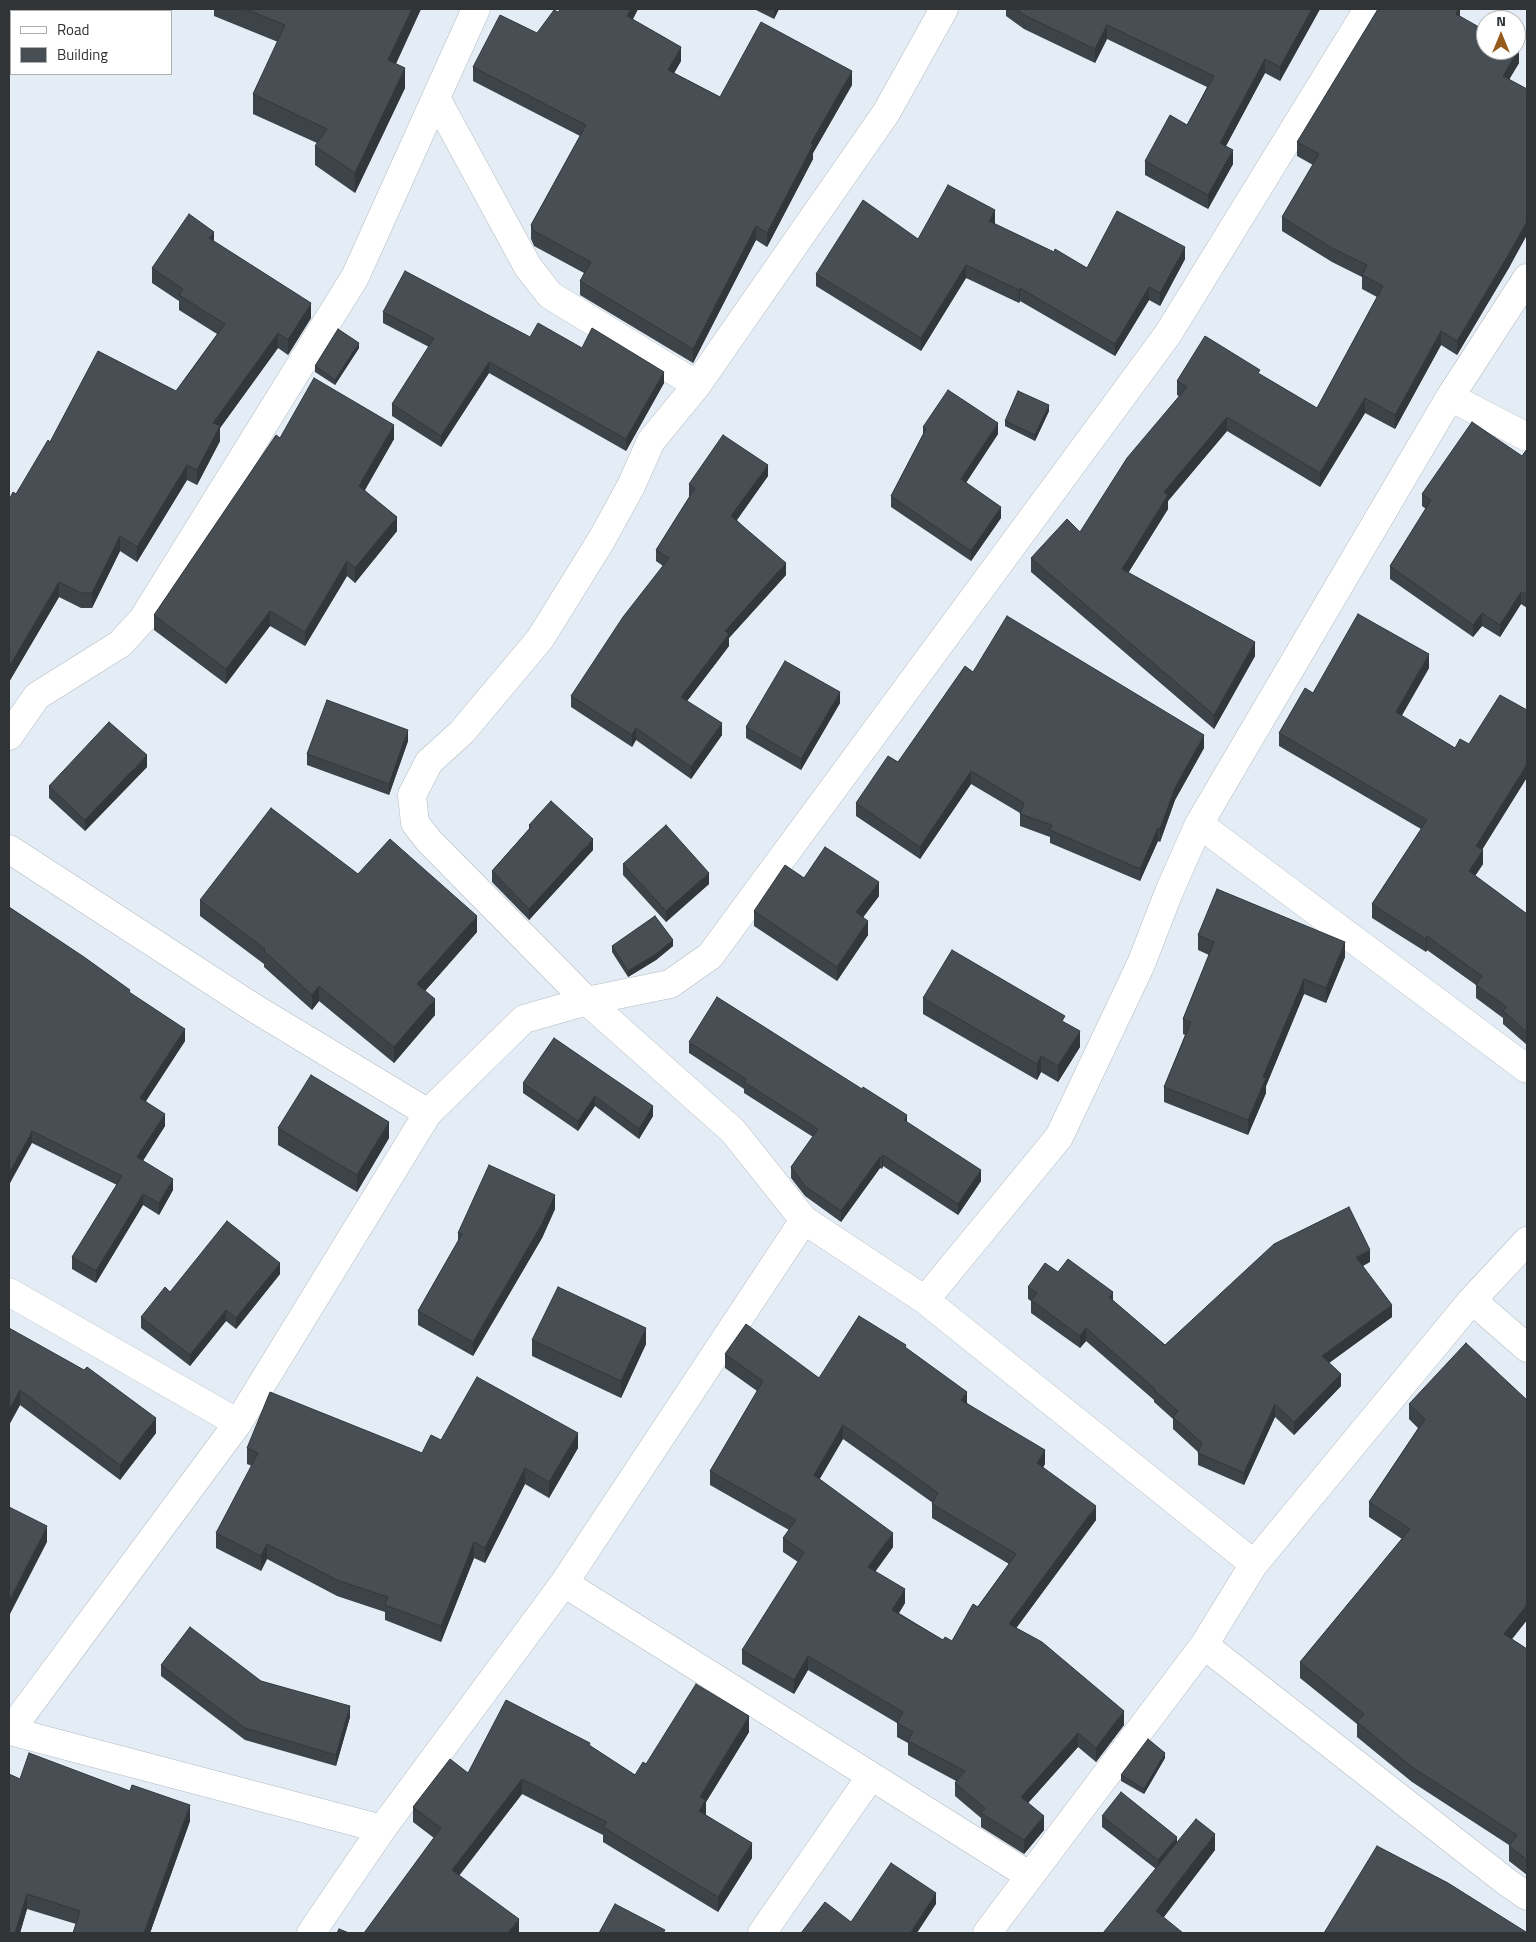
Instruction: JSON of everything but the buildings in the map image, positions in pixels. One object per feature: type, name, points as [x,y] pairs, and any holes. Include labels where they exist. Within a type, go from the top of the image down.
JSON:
[{"type":"street","points":[[9,736],[37,696],[120,644],[142,619],[355,277],[476,9]]},
{"type":"street","points":[[944,9],[886,113],[697,385],[651,441],[631,486],[602,538],[540,639],[462,732],[429,762],[412,795],[415,823],[429,841],[587,1002],[733,1131],[804,1220],[925,1300],[1254,1564]]},
{"type":"street","points":[[382,1829],[10,1731],[238,1423],[428,1113],[524,1019],[587,1002],[670,984],[710,956],[1168,334],[1368,9]]},
{"type":"street","points":[[436,98],[528,267],[550,295],[697,385]]},
{"type":"street","points":[[925,1300],[1060,1137],[1141,964],[1169,892],[1199,824],[1450,397],[1527,278]]},
{"type":"street","points":[[1450,397],[1527,437]]},
{"type":"street","points":[[1199,824],[1527,1069]]},
{"type":"street","points":[[9,849],[254,1008],[428,1113]]},
{"type":"street","points":[[311,1933],[382,1829],[564,1583],[804,1220]]},
{"type":"street","points":[[987,1933],[1204,1645],[1254,1564],[1472,1300],[1527,1241]]},
{"type":"street","points":[[9,1292],[238,1423]]},
{"type":"street","points":[[1472,1300],[1527,1348]]},
{"type":"street","points":[[564,1583],[1030,1876]]},
{"type":"street","points":[[1204,1645],[1527,1896]]},
{"type":"street","points":[[762,1933],[871,1776]]}]
